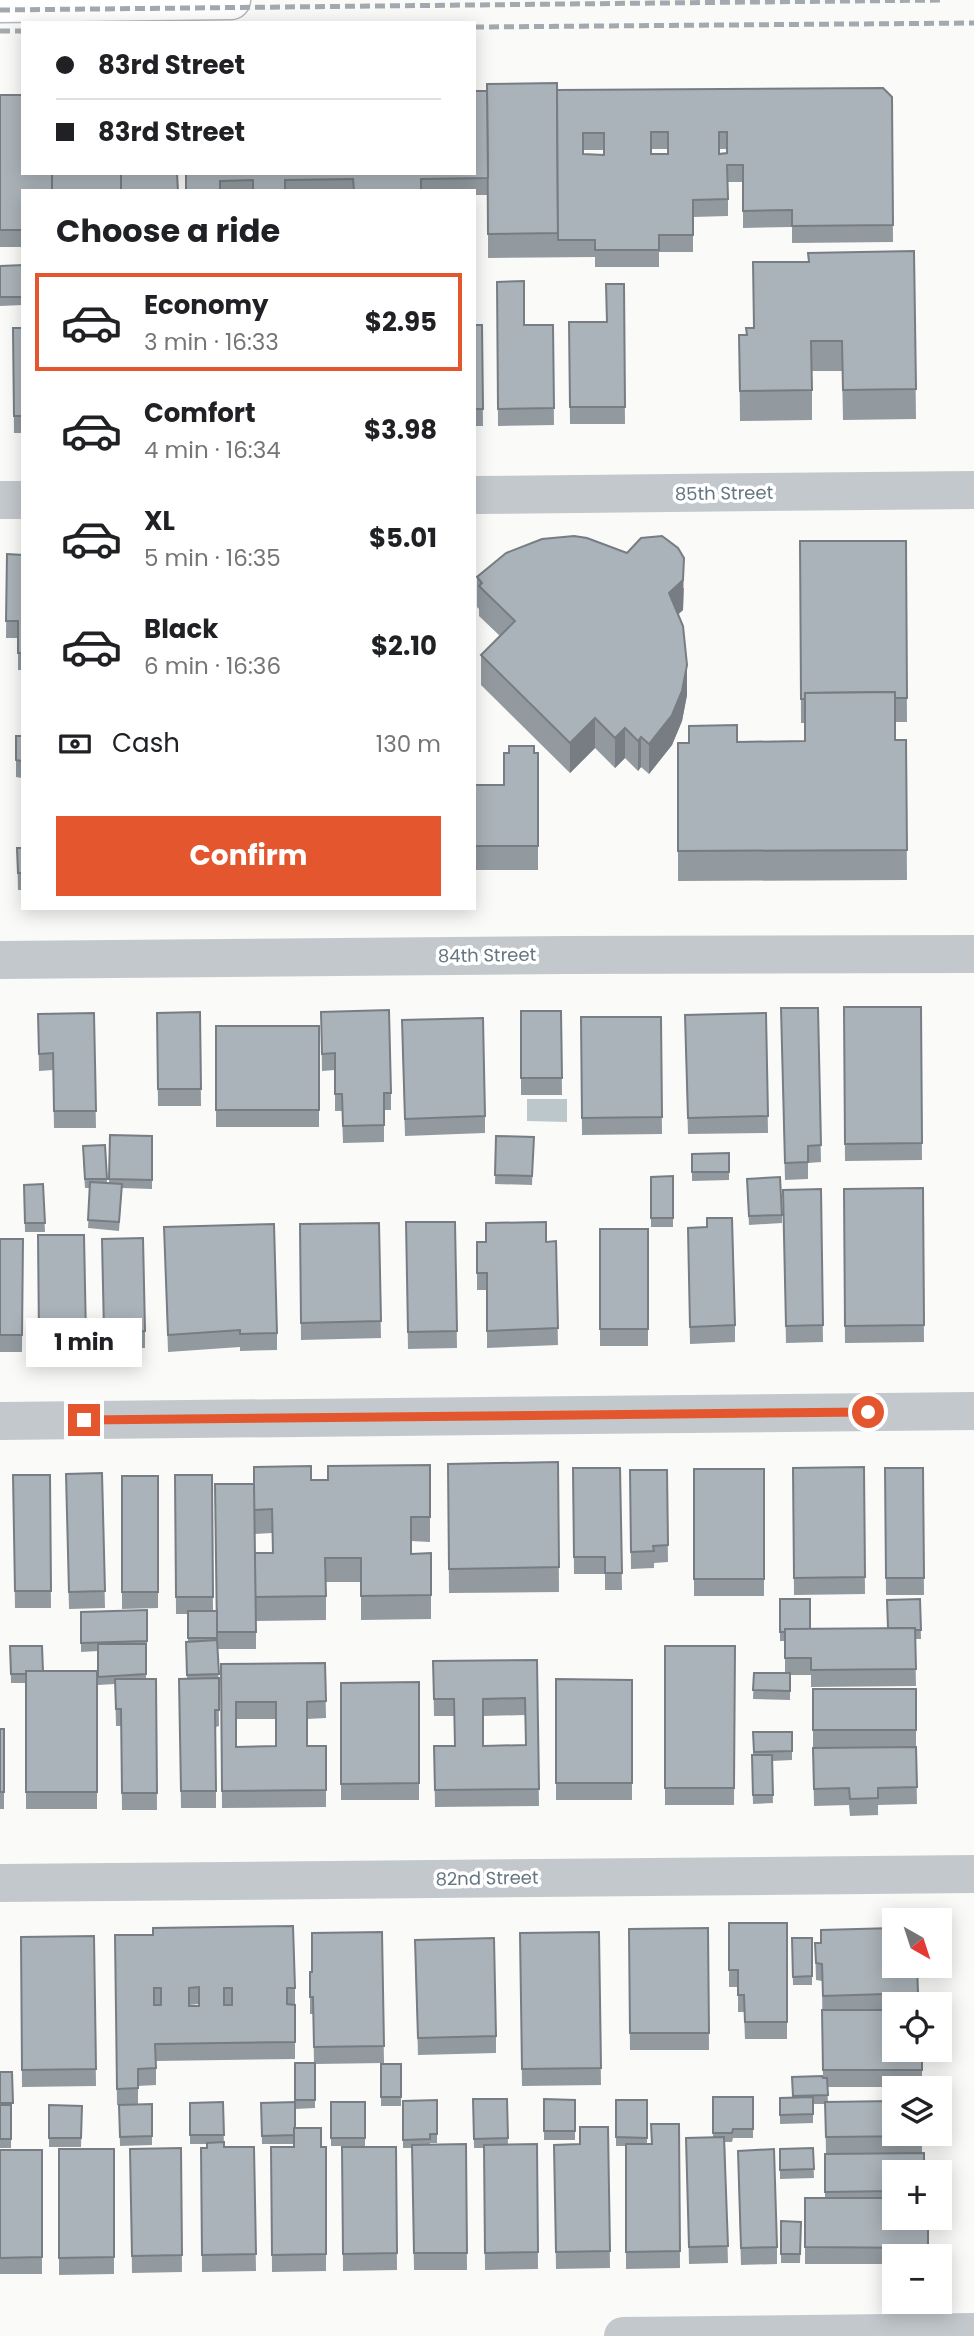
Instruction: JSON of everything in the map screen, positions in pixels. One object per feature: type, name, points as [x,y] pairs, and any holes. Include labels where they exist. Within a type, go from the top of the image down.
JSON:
[{"type":"main road","points":[[0,3],[231,0]]},
{"type":"street","name":"85th Street","points":[[476,495],[974,490]]},
{"type":"street","points":[[0,500],[21,500]]},
{"type":"street","name":"84th Street","points":[[0,960],[974,954]]},
{"type":"street","points":[[0,1421],[974,1411]]},
{"type":"street","name":"82nd Street","points":[[0,1883],[974,1874]]},
{"type":"street","points":[[623,2336],[974,2332]]},
{"type":"shaded area","points":[[527,1099],[567,1099],[567,1122],[527,1121]]},
{"type":"building","points":[[557,83],[558,233],[488,234],[487,84]]},
{"type":"building","points":[[883,88],[892,97],[893,225],[792,226],[792,210],[743,211],[743,165],[727,165],[728,199],[693,200],[693,235],[659,235],[659,250],[595,250],[595,240],[558,240],[557,90]],"holes":[[[651,132],[668,132],[668,154],[651,154]],[[719,132],[727,132],[727,153],[719,154]],[[583,133],[604,133],[604,155],[583,154]]]},
{"type":"building","points":[[476,91],[487,91],[488,178],[421,179],[421,189],[354,189],[353,179],[285,180],[285,189],[253,189],[253,180],[220,181],[220,189],[186,189],[186,175],[476,175]]},
{"type":"building","points":[[0,95],[21,95],[21,175],[52,175],[52,189],[21,189],[21,230],[0,230]]},
{"type":"building","points":[[52,175],[121,175],[121,189],[52,189]]},
{"type":"building","points":[[121,175],[177,175],[178,189],[121,189]]},
{"type":"building","points":[[914,251],[916,389],[843,390],[842,341],[811,341],[812,390],[740,391],[739,335],[747,335],[746,328],[754,328],[753,262],[809,262],[808,253]]},
{"type":"building","points":[[21,265],[21,297],[0,297],[0,266]]},
{"type":"building","points":[[524,281],[524,325],[553,325],[554,408],[498,409],[497,282]]},
{"type":"building","points":[[606,284],[624,284],[625,407],[570,407],[569,322],[607,322]]},
{"type":"building","points":[[476,325],[482,325],[483,409],[476,409]]},
{"type":"building","points":[[13,328],[21,328],[21,416],[14,416]]},
{"type":"building","points":[[574,536],[627,553],[641,538],[662,536],[678,548],[684,558],[683,580],[669,593],[683,626],[687,665],[682,691],[672,715],[649,744],[641,737],[638,741],[625,728],[615,738],[595,718],[570,743],[481,655],[515,621],[479,586],[482,583],[477,577],[506,553],[542,539]]},
{"type":"building","points":[[800,541],[906,541],[907,698],[895,698],[895,692],[805,693],[805,699],[801,699]]},
{"type":"building","points":[[7,554],[21,555],[21,653],[18,653],[18,621],[6,621]]},
{"type":"building","points":[[895,692],[895,740],[906,740],[907,850],[678,851],[678,743],[689,743],[689,726],[737,725],[737,742],[805,741],[805,693]]},
{"type":"building","points":[[16,736],[21,736],[21,761],[16,760]]},
{"type":"building","points":[[509,746],[534,746],[534,753],[538,753],[538,846],[476,846],[476,785],[504,785],[504,753],[509,753]]},
{"type":"building","points":[[17,848],[21,848],[21,873],[18,873]]},
{"type":"building","points":[[844,1007],[921,1007],[922,1143],[845,1144]]},
{"type":"building","points":[[781,1008],[818,1008],[821,1145],[808,1146],[808,1162],[785,1163]]},
{"type":"building","points":[[389,1010],[391,1093],[384,1093],[384,1125],[343,1126],[342,1094],[335,1094],[335,1053],[322,1054],[321,1012]]},
{"type":"building","points":[[521,1011],[561,1011],[562,1078],[521,1078]]},
{"type":"building","points":[[200,1012],[201,1089],[158,1089],[157,1013]]},
{"type":"building","points":[[94,1013],[96,1111],[54,1111],[53,1053],[39,1054],[38,1014]]},
{"type":"building","points":[[766,1013],[768,1116],[688,1118],[685,1015]]},
{"type":"building","points":[[581,1017],[661,1017],[662,1117],[582,1118]]},
{"type":"building","points":[[483,1018],[485,1116],[405,1119],[402,1020]]},
{"type":"building","points":[[216,1026],[319,1026],[319,1110],[216,1110]]},
{"type":"building","points":[[110,1135],[152,1136],[152,1180],[109,1179]]},
{"type":"building","points":[[496,1136],[534,1137],[532,1176],[495,1175]]},
{"type":"building","points":[[105,1145],[107,1179],[85,1179],[83,1146]]},
{"type":"building","points":[[729,1153],[729,1172],[692,1172],[692,1154]]},
{"type":"building","points":[[673,1176],[673,1218],[651,1218],[651,1177]]},
{"type":"building","points":[[780,1177],[782,1215],[749,1216],[747,1179]]},
{"type":"building","points":[[90,1182],[122,1184],[119,1222],[88,1220]]},
{"type":"building","points":[[43,1184],[45,1223],[25,1223],[24,1185]]},
{"type":"building","points":[[923,1188],[924,1325],[845,1326],[844,1189]]},
{"type":"building","points":[[821,1189],[823,1325],[786,1326],[783,1190]]},
{"type":"building","points":[[707,1218],[732,1218],[735,1325],[690,1327],[688,1228],[707,1227]]},
{"type":"building","points":[[406,1222],[455,1222],[457,1331],[408,1332]]},
{"type":"building","points":[[546,1222],[546,1242],[556,1241],[558,1328],[487,1331],[487,1273],[477,1273],[477,1242],[486,1242],[486,1223]]},
{"type":"building","points":[[379,1223],[381,1321],[301,1323],[300,1224]]},
{"type":"building","points":[[274,1224],[277,1333],[240,1334],[240,1330],[168,1335],[164,1227]]},
{"type":"building","points":[[600,1229],[648,1229],[648,1329],[600,1329]]},
{"type":"building","points":[[38,1235],[84,1235],[86,1337],[39,1337]]},
{"type":"building","points":[[143,1238],[145,1331],[104,1332],[102,1239]]},
{"type":"building","points":[[0,1239],[23,1239],[22,1335],[0,1335]]},
{"type":"building","points":[[558,1462],[559,1567],[449,1569],[448,1464]]},
{"type":"building","points":[[430,1465],[430,1517],[411,1517],[411,1554],[431,1553],[431,1595],[361,1596],[361,1558],[325,1558],[326,1596],[255,1597],[255,1553],[273,1553],[272,1509],[254,1510],[254,1467],[311,1466],[311,1480],[328,1480],[328,1466]]},
{"type":"building","points":[[864,1467],[865,1577],[794,1578],[793,1468]]},
{"type":"building","points":[[573,1468],[620,1468],[622,1573],[605,1573],[605,1557],[574,1557]]},
{"type":"building","points":[[885,1468],[923,1468],[924,1578],[886,1578]]},
{"type":"building","points":[[694,1469],[764,1469],[764,1579],[694,1579]]},
{"type":"building","points":[[630,1470],[667,1470],[668,1545],[653,1546],[654,1551],[631,1552]]},
{"type":"building","points":[[102,1473],[105,1591],[69,1592],[66,1474]]},
{"type":"building","points":[[13,1475],[50,1475],[51,1591],[15,1591]]},
{"type":"building","points":[[175,1475],[212,1475],[213,1597],[176,1597]]},
{"type":"building","points":[[122,1476],[158,1476],[158,1592],[122,1592]]},
{"type":"building","points":[[215,1484],[254,1484],[256,1632],[217,1632]]},
{"type":"building","points":[[780,1599],[810,1599],[810,1629],[785,1629],[785,1632],[780,1632]]},
{"type":"building","points":[[920,1599],[921,1630],[888,1628],[887,1600]]},
{"type":"building","points":[[147,1610],[147,1641],[81,1643],[81,1612]]},
{"type":"building","points":[[188,1611],[217,1611],[217,1638],[188,1638]]},
{"type":"building","points":[[915,1628],[916,1669],[811,1670],[811,1658],[785,1658],[785,1629]]},
{"type":"building","points":[[217,1640],[219,1674],[187,1675],[186,1642]]},
{"type":"building","points":[[98,1644],[146,1644],[146,1674],[98,1677]]},
{"type":"building","points":[[10,1646],[42,1646],[43,1671],[11,1674]]},
{"type":"building","points":[[665,1646],[735,1646],[734,1788],[665,1788]]},
{"type":"building","points":[[537,1660],[539,1789],[435,1790],[434,1746],[455,1746],[454,1699],[434,1699],[433,1661]],"holes":[[[525,1698],[526,1745],[483,1746],[483,1699]]]},
{"type":"building","points":[[325,1663],[326,1701],[307,1702],[307,1746],[326,1746],[326,1790],[222,1791],[221,1664]],"holes":[[[236,1702],[276,1702],[276,1746],[236,1747]]]},
{"type":"building","points":[[26,1671],[97,1671],[97,1792],[26,1792]]},
{"type":"building","points":[[754,1673],[790,1673],[790,1691],[753,1690]]},
{"type":"building","points":[[219,1678],[219,1710],[215,1710],[216,1791],[181,1791],[179,1679]]},
{"type":"building","points":[[115,1679],[156,1679],[157,1793],[122,1793],[121,1709],[116,1709]]},
{"type":"building","points":[[556,1679],[632,1680],[632,1783],[556,1783]]},
{"type":"building","points":[[419,1682],[419,1783],[341,1784],[341,1683]]},
{"type":"building","points":[[813,1689],[916,1689],[916,1730],[813,1730]]},
{"type":"building","points":[[0,1729],[4,1729],[4,1792],[0,1792]]},
{"type":"building","points":[[753,1732],[792,1732],[792,1751],[754,1752]]},
{"type":"building","points":[[916,1747],[917,1787],[878,1788],[878,1798],[850,1799],[849,1788],[814,1789],[813,1748]]},
{"type":"building","points":[[752,1755],[772,1755],[773,1795],[753,1795]]},
{"type":"building","points":[[729,1923],[787,1923],[787,2022],[745,2022],[744,1995],[738,1995],[738,1970],[729,1970]]},
{"type":"building","points":[[293,1926],[295,1988],[287,1988],[287,2004],[295,2005],[295,2042],[155,2044],[156,2068],[138,2069],[138,2088],[117,2089],[115,1935],[153,1935],[153,1928]],"holes":[[[199,1987],[199,2006],[189,2006],[189,1988]],[[154,1988],[161,1988],[161,2005],[154,2005]],[[224,1988],[232,1988],[232,2005],[224,2005]]]},
{"type":"building","points":[[708,1928],[709,2033],[630,2033],[629,1929]]},
{"type":"building","points":[[882,1928],[882,1978],[917,1978],[918,1992],[823,1996],[822,1964],[816,1963],[815,1943],[821,1943],[821,1930]]},
{"type":"building","points":[[382,1932],[384,2046],[314,2047],[313,1997],[310,1997],[312,1933]]},
{"type":"building","points":[[599,1932],[601,2068],[522,2069],[520,1933]]},
{"type":"building","points":[[94,1936],[96,2069],[22,2070],[21,1937]]},
{"type":"building","points":[[494,1938],[496,2036],[418,2038],[415,1940]]},
{"type":"building","points":[[792,1938],[812,1938],[812,1976],[793,1977]]},
{"type":"building","points":[[822,2010],[882,2010],[882,2062],[922,2062],[922,2070],[823,2070]]},
{"type":"building","points":[[295,2063],[315,2063],[315,2100],[295,2100]]},
{"type":"building","points":[[381,2064],[401,2064],[401,2097],[381,2097]]},
{"type":"building","points":[[0,2072],[12,2072],[13,2103],[0,2103]]},
{"type":"building","points":[[792,2077],[827,2078],[828,2095],[793,2096]]},
{"type":"building","points":[[713,2097],[753,2097],[753,2129],[713,2133]]},
{"type":"building","points":[[813,2097],[813,2114],[780,2115],[780,2098]]},
{"type":"building","points":[[473,2099],[507,2099],[508,2138],[474,2139]]},
{"type":"building","points":[[544,2099],[575,2100],[575,2131],[544,2131]]},
{"type":"building","points":[[437,2100],[437,2134],[430,2134],[430,2139],[403,2140],[403,2101]]},
{"type":"building","points":[[616,2100],[647,2100],[647,2138],[616,2137]]},
{"type":"building","points":[[882,2101],[882,2136],[826,2137],[825,2102]]},
{"type":"building","points":[[223,2102],[224,2135],[190,2135],[190,2103]]},
{"type":"building","points":[[295,2102],[294,2135],[262,2136],[261,2103]]},
{"type":"building","points":[[331,2102],[365,2102],[365,2138],[331,2138]]},
{"type":"building","points":[[152,2104],[152,2136],[120,2137],[119,2105]]},
{"type":"building","points":[[0,2105],[11,2105],[11,2139],[0,2139]]},
{"type":"building","points":[[49,2105],[82,2106],[81,2138],[49,2138]]},
{"type":"building","points":[[651,2124],[679,2124],[680,2251],[626,2252],[626,2144],[652,2144]]},
{"type":"building","points":[[580,2127],[608,2127],[610,2251],[556,2252],[554,2145],[580,2144]]},
{"type":"building","points":[[294,2128],[321,2128],[321,2147],[326,2147],[326,2254],[272,2255],[271,2147],[294,2147]]},
{"type":"building","points":[[724,2137],[728,2246],[689,2247],[686,2138]]},
{"type":"building","points":[[224,2142],[224,2147],[254,2147],[256,2254],[202,2255],[201,2148],[207,2148],[207,2143]]},
{"type":"building","points":[[466,2144],[467,2253],[414,2253],[412,2145]]},
{"type":"building","points":[[537,2144],[538,2252],[485,2253],[484,2145]]},
{"type":"building","points":[[342,2147],[396,2147],[397,2253],[343,2254]]},
{"type":"building","points":[[181,2148],[182,2255],[132,2256],[130,2149]]},
{"type":"building","points":[[813,2148],[814,2169],[780,2170],[780,2149]]},
{"type":"building","points":[[59,2149],[114,2149],[114,2257],[59,2258]]},
{"type":"building","points":[[774,2149],[777,2247],[741,2248],[738,2151]]},
{"type":"building","points":[[0,2150],[42,2150],[42,2257],[0,2258]]},
{"type":"building","points":[[924,2153],[924,2160],[882,2160],[882,2191],[825,2192],[825,2154]]},
{"type":"building","points":[[805,2198],[882,2198],[882,2230],[928,2230],[928,2244],[882,2244],[882,2248],[805,2247]]},
{"type":"building","points":[[781,2221],[801,2222],[800,2254],[781,2254]]},
{"type":"railway","points":[[0,10],[942,0]]},
{"type":"railway","points":[[476,27],[974,23]]},
{"type":"railway","points":[[0,31],[21,31]]},
{"type":"route","points":[[84,1420],[868,1412]]}]
